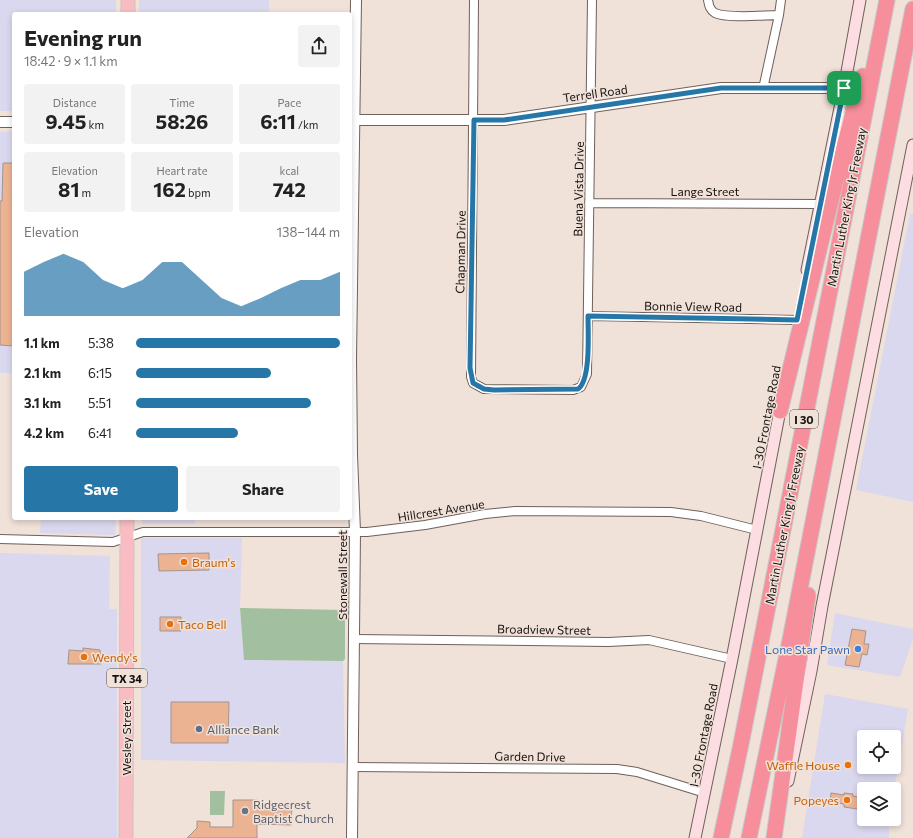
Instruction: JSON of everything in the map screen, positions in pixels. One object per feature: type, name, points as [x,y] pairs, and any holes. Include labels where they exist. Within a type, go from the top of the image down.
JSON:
[{"type":"highway","points":[[780,411],[845,143],[883,0]]},
{"type":"highway","name":"Martin Luther King Jr Freeway","points":[[721,838],[741,744],[887,0]]},
{"type":"highway","name":"I 30","points":[[750,838],[913,9]]},
{"type":"highway","points":[[900,76],[913,30]]},
{"type":"highway","points":[[775,838],[827,449]]},
{"type":"main road","points":[[128,0],[128,12]]},
{"type":"main road","name":"I-30 Frontage Road","points":[[695,838],[732,659],[860,0]]},
{"type":"main road","points":[[775,838],[811,671],[822,606],[913,145]]},
{"type":"main road","name":"Wesley Street","points":[[126,838],[127,520]]},
{"type":"street","name":"Stonewall Street","points":[[352,120],[356,0]]},
{"type":"street","name":"Chapman Drive","points":[[474,0],[474,120],[470,368],[473,383],[484,389],[494,390],[573,390],[581,387],[586,379]]},
{"type":"street","name":"Buena Vista Drive","points":[[586,379],[592,0]]},
{"type":"street","points":[[708,0],[711,10],[716,14],[728,16],[779,15]]},
{"type":"street","points":[[763,89],[781,0]]},
{"type":"street","name":"Terrell Road","points":[[352,120],[504,120],[721,88],[844,88]]},
{"type":"street","points":[[0,122],[12,122]]},
{"type":"street","name":"Lange Street","points":[[589,203],[820,204]]},
{"type":"street","name":"Bonnie View Road","points":[[588,316],[797,320]]},
{"type":"street","name":"Stonewall Street","points":[[352,448],[355,532],[352,838]]},
{"type":"street","name":"Hillcrest Avenue","points":[[0,539],[113,542],[143,532],[380,531],[515,511],[671,512],[701,516],[757,530]]},
{"type":"street","name":"Broadview Street","points":[[354,639],[608,642],[649,640],[732,659]]},
{"type":"street","name":"Garden Drive","points":[[352,767],[617,769],[637,772],[705,793]]},
{"type":"shaded area","points":[[0,0],[116,0],[116,12],[12,12],[12,111],[0,111]]},
{"type":"shaded area","points":[[139,0],[269,0],[269,12],[139,12]]},
{"type":"shaded area","points":[[12,131],[12,373],[0,373],[0,132]]},
{"type":"shaded area","points":[[910,214],[913,214],[913,502],[856,490]]},
{"type":"shaded area","points":[[41,520],[116,520],[115,535],[40,533]]},
{"type":"shaded area","points":[[142,520],[195,520],[195,524],[142,524]]},
{"type":"shaded area","points":[[141,538],[242,538],[240,608],[244,660],[343,661],[345,763],[141,760]]},
{"type":"shaded area","points":[[0,553],[110,556],[109,609],[117,609],[117,838],[0,838]]},
{"type":"shaded area","points":[[835,613],[913,629],[913,639],[900,677],[827,665]]},
{"type":"shaded area","points":[[825,694],[908,709],[901,750],[901,730],[857,730],[857,774],[897,774],[896,782],[857,782],[857,826],[889,826],[889,838],[802,838]]},
{"type":"green space","points":[[240,608],[345,610],[345,659],[343,661],[244,660]]},
{"type":"green space","points":[[210,791],[225,791],[224,815],[210,815]]},
{"type":"building","points":[[3,163],[12,163],[12,346],[0,345],[0,201],[2,201]]},
{"type":"building","name":"Braum's","points":[[209,553],[209,570],[159,571],[158,554]]},
{"type":"building","name":"Taco Bell","points":[[160,617],[181,617],[181,631],[160,631]]},
{"type":"building","name":"Lone Star Pawn","points":[[852,629],[866,631],[864,644],[869,644],[867,655],[862,654],[859,667],[845,665]]},
{"type":"building","name":"Wendy's","points":[[83,648],[100,650],[101,664],[68,664],[69,650],[83,651]]},
{"type":"building","name":"Alliance Bank","points":[[171,702],[229,702],[228,743],[171,743]]},
{"type":"building","name":"Popeyes","points":[[831,793],[844,795],[844,793],[853,794],[853,796],[857,797],[857,809],[844,807],[844,804],[830,802]]},
{"type":"building","name":"Ridgecrest Baptist Church","points":[[233,800],[257,800],[257,805],[292,806],[291,825],[257,824],[257,838],[187,838],[197,828],[197,821],[210,822],[210,827],[233,827]]},
{"type":"place","name":"Braum's","points":[[184,562]]},
{"type":"place","name":"Taco Bell","points":[[170,624]]},
{"type":"place","name":"Lone Star Pawn","points":[[858,649]]},
{"type":"place","name":"Wendy's","points":[[84,657]]},
{"type":"place","name":"Alliance Bank","points":[[199,729]]},
{"type":"place","name":"Waffle House","points":[[848,765]]},
{"type":"place","name":"Popeyes","points":[[847,800]]},
{"type":"place","name":"Ridgecrest Baptist Church","points":[[245,811]]},
{"type":"route","points":[[721,88],[844,88],[797,320],[588,316],[587,374],[586,379],[578,389],[494,390],[484,389],[473,383],[470,368],[474,120],[504,120],[721,88]]}]
